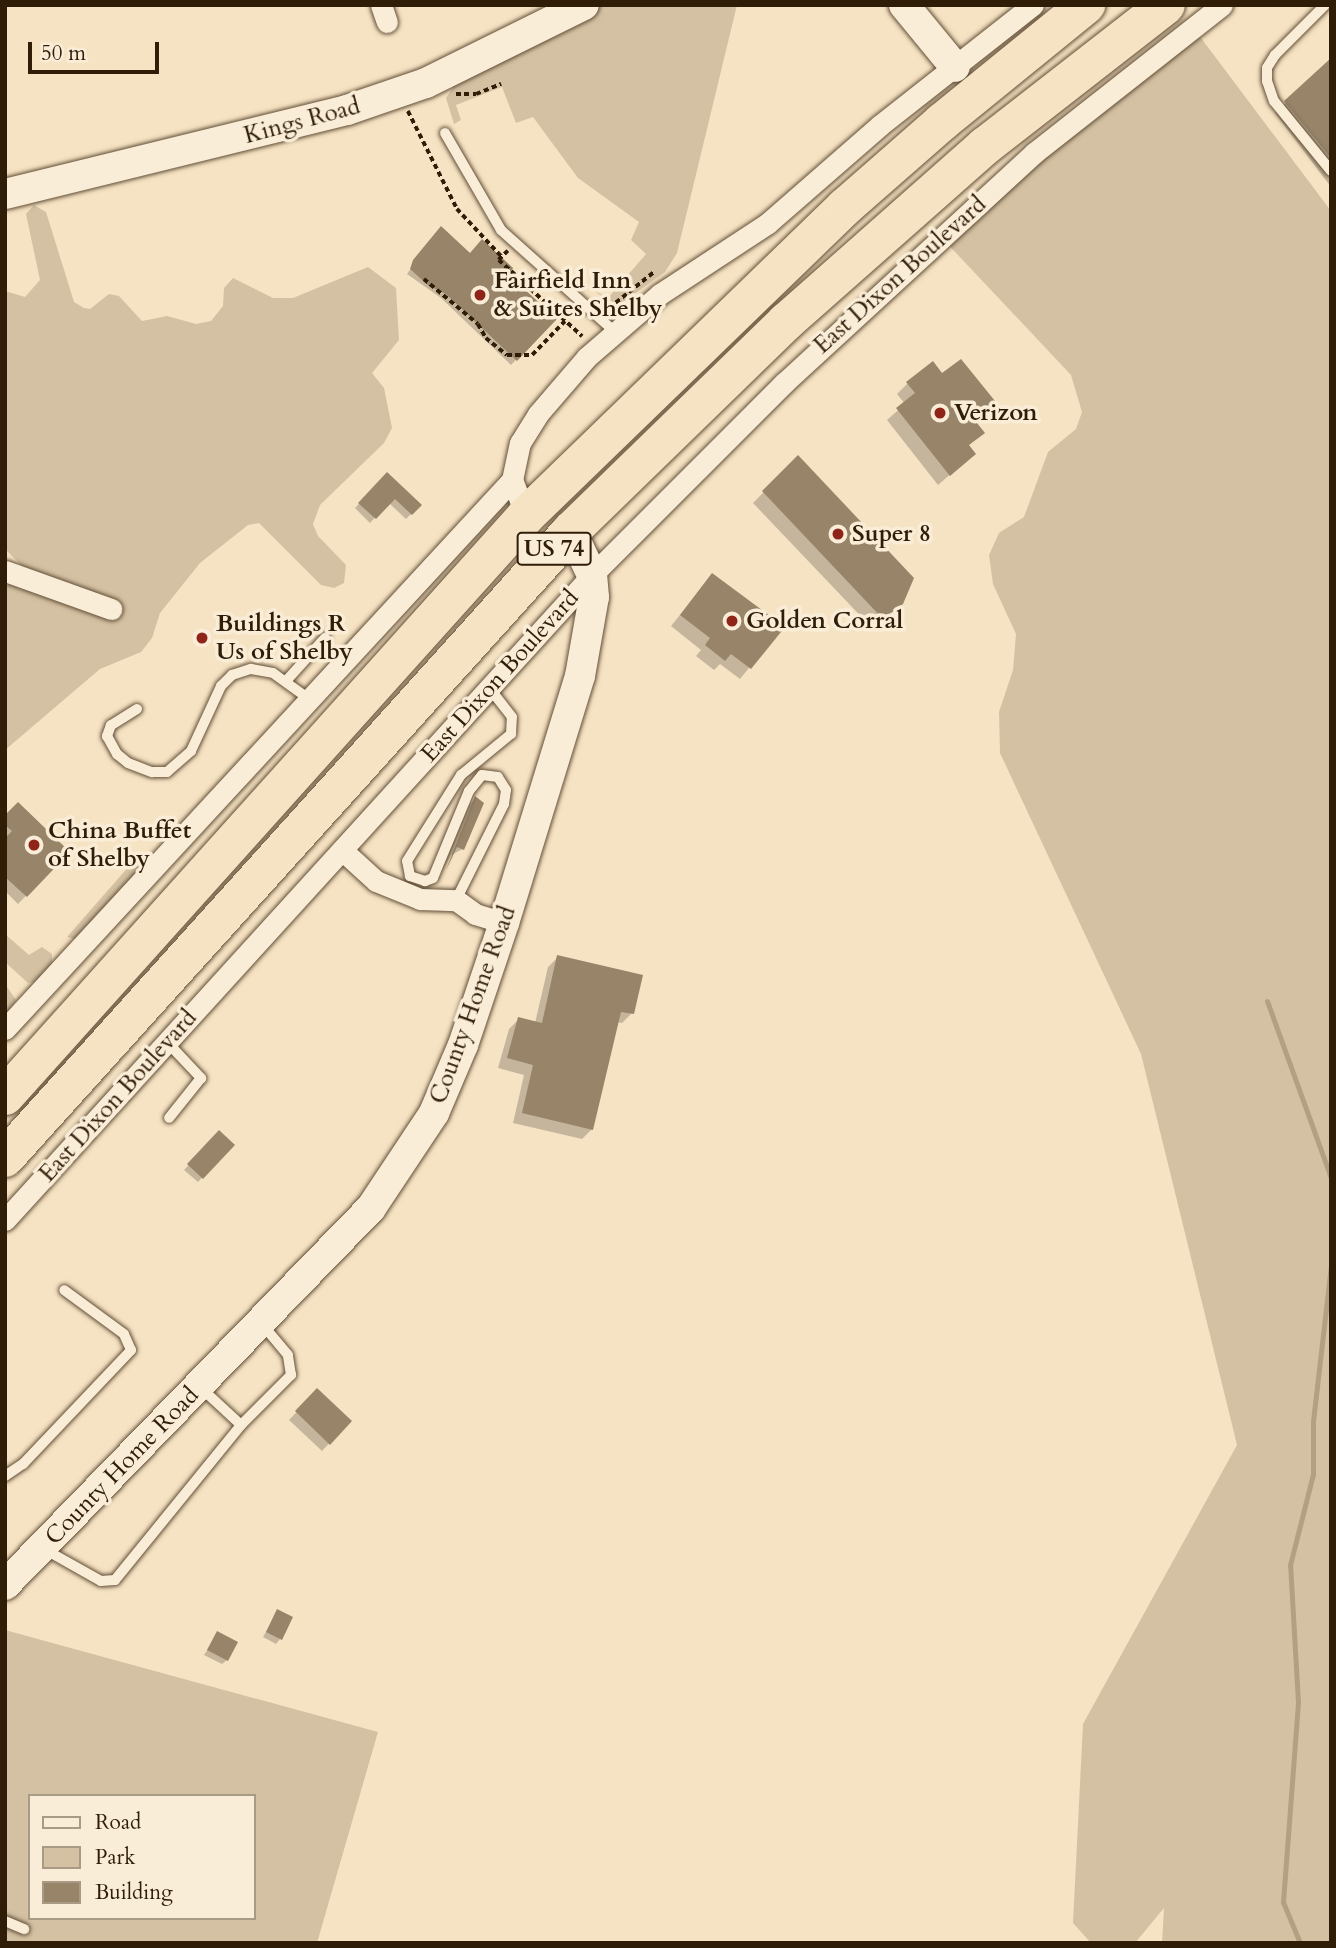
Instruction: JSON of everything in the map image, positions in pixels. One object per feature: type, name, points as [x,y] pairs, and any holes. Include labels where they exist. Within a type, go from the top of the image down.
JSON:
[{"type":"highway","name":"US 74","points":[[5,1096],[526,516],[717,330],[942,121],[1086,5]]},
{"type":"highway","name":"East Dixon Boulevard","points":[[5,1158],[571,531],[786,322],[985,146],[1166,5]]},
{"type":"highway","points":[[571,531],[567,517],[574,500],[701,363],[717,330]]},
{"type":"highway","points":[[330,798],[338,770],[526,555],[534,539],[526,516]]},
{"type":"street","name":"Kings Road","points":[[5,194],[347,110],[426,83],[584,5]]},
{"type":"street","points":[[904,5],[955,67]]},
{"type":"street","points":[[526,516],[512,480],[515,456],[533,420],[566,379],[614,331],[676,283],[762,228],[1033,5]]},
{"type":"street","name":"East Dixon Boulevard","points":[[5,1220],[592,575],[812,355],[1014,171],[1118,82],[1222,5]]},
{"type":"street","points":[[5,1029],[512,480]]},
{"type":"street","name":"County Home Road","points":[[5,1585],[371,1208],[409,1156],[434,1113],[463,1045],[580,676],[592,625],[592,575],[571,531]]},
{"type":"street","points":[[5,571],[111,609]]},
{"type":"street","points":[[342,850],[376,881],[420,898],[456,900],[475,914],[504,922]]},
{"type":"lane","points":[[1325,5],[1275,55],[1267,68],[1267,81],[1274,101],[1331,171]]},
{"type":"lane","points":[[445,133],[501,230],[614,331]]},
{"type":"lane","points":[[287,680],[325,638]]},
{"type":"lane","points":[[137,709],[111,725],[107,736],[117,754],[128,763],[152,772],[167,772],[191,751],[221,686],[232,675],[251,670],[287,680],[309,699]]},
{"type":"lane","points":[[456,900],[504,804],[506,790],[498,777],[482,775],[473,784],[433,878],[425,881],[410,876],[407,861],[461,775],[511,734],[512,717],[489,688]]},
{"type":"lane","points":[[167,1042],[201,1078],[199,1086],[169,1118]]},
{"type":"lane","points":[[5,1476],[23,1464],[131,1350],[124,1334],[64,1290]]},
{"type":"lane","points":[[42,1548],[101,1581],[115,1580],[241,1425],[290,1375],[288,1355],[261,1323]]},
{"type":"lane","points":[[200,1386],[241,1425]]},
{"type":"lane","points":[[5,1921],[24,1929]]},
{"type":"path","points":[[407,109],[457,209],[501,258],[582,336]]},
{"type":"path","points":[[424,279],[507,355],[532,355],[565,321]]},
{"type":"green space","points":[[602,5],[737,5],[677,253],[665,272],[616,307],[593,290],[608,298],[646,254],[631,240],[639,222],[578,178],[533,117],[516,123],[502,87],[456,105],[461,120],[454,124],[446,98],[457,81]]},
{"type":"green space","points":[[1192,26],[1331,211],[1331,1943],[1162,1943],[1164,1908],[1135,1943],[1091,1943],[1073,1923],[1083,1724],[1237,1445],[1141,1054],[1000,753],[999,712],[1013,670],[1016,634],[993,584],[989,555],[999,533],[1024,517],[1048,452],[1076,429],[1082,412],[1071,375],[941,237]]},
{"type":"green space","points":[[34,205],[46,212],[74,302],[84,308],[90,309],[109,294],[119,296],[142,321],[167,316],[196,324],[211,321],[223,306],[224,288],[233,278],[273,298],[293,298],[368,267],[396,288],[399,340],[372,373],[384,388],[392,428],[384,443],[320,505],[313,524],[318,536],[346,565],[344,583],[334,588],[321,585],[259,523],[248,525],[200,563],[160,613],[152,638],[141,652],[100,669],[5,750],[5,587],[16,581],[21,565],[5,549],[5,291],[25,297],[40,280],[26,214]]},
{"type":"green space","points":[[137,857],[143,867],[75,939],[67,937]]},
{"type":"green space","points":[[5,934],[29,955],[42,947],[52,954],[52,965],[38,981],[28,983],[5,962]]},
{"type":"green space","points":[[5,984],[16,1000],[5,1016]]},
{"type":"green space","points":[[5,1630],[378,1732],[317,1943],[5,1943]]},
{"type":"building","points":[[1331,58],[1331,158],[1284,101]]},
{"type":"building","name":"Fairfield Inn & Suites Shelby","points":[[441,226],[470,253],[482,239],[513,268],[510,276],[557,319],[517,361],[446,294],[429,286],[410,269],[413,260]]},
{"type":"building","name":"Verizon","points":[[961,359],[995,401],[973,418],[985,433],[969,445],[976,454],[950,476],[896,408],[915,393],[906,382],[933,361],[942,373]]},
{"type":"building","name":"Super 8","points":[[798,455],[914,578],[903,604],[883,619],[762,491]]},
{"type":"building","points":[[387,472],[422,505],[412,515],[395,499],[376,519],[358,503]]},
{"type":"building","name":"Golden Corral","points":[[712,573],[785,627],[751,669],[731,654],[725,661],[705,645],[710,638],[680,615]]},
{"type":"building","points":[[475,796],[484,803],[464,850],[457,847],[446,870]]},
{"type":"building","name":"China Buffet of Shelby","points":[[18,802],[70,852],[27,897],[5,877],[5,838],[12,831],[5,825],[5,815]]},
{"type":"building","points":[[557,955],[643,975],[634,1014],[621,1012],[593,1130],[522,1113],[533,1065],[507,1058],[518,1017],[542,1023]]},
{"type":"building","points":[[219,1130],[235,1145],[203,1179],[187,1164]]},
{"type":"building","points":[[317,1388],[352,1421],[330,1445],[295,1411]]},
{"type":"building","points":[[277,1609],[293,1617],[282,1640],[266,1632]]},
{"type":"building","points":[[217,1631],[238,1642],[228,1661],[207,1650]]},
{"type":"waterway","points":[[1267,1001],[1331,1178]]},
{"type":"waterway","points":[[1300,1943],[1283,1902],[1298,1702],[1290,1565],[1313,1474],[1313,1421],[1331,1266]]},
{"type":"place","name":"Fairfield Inn & Suites Shelby","points":[[480,295]]},
{"type":"place","name":"Verizon","points":[[940,413]]},
{"type":"place","name":"Super 8","points":[[838,534]]},
{"type":"place","name":"Golden Corral","points":[[732,621]]},
{"type":"place","name":"Buildings R Us of Shelby","points":[[202,638]]},
{"type":"place","name":"China Buffet of Shelby","points":[[34,845]]}]
